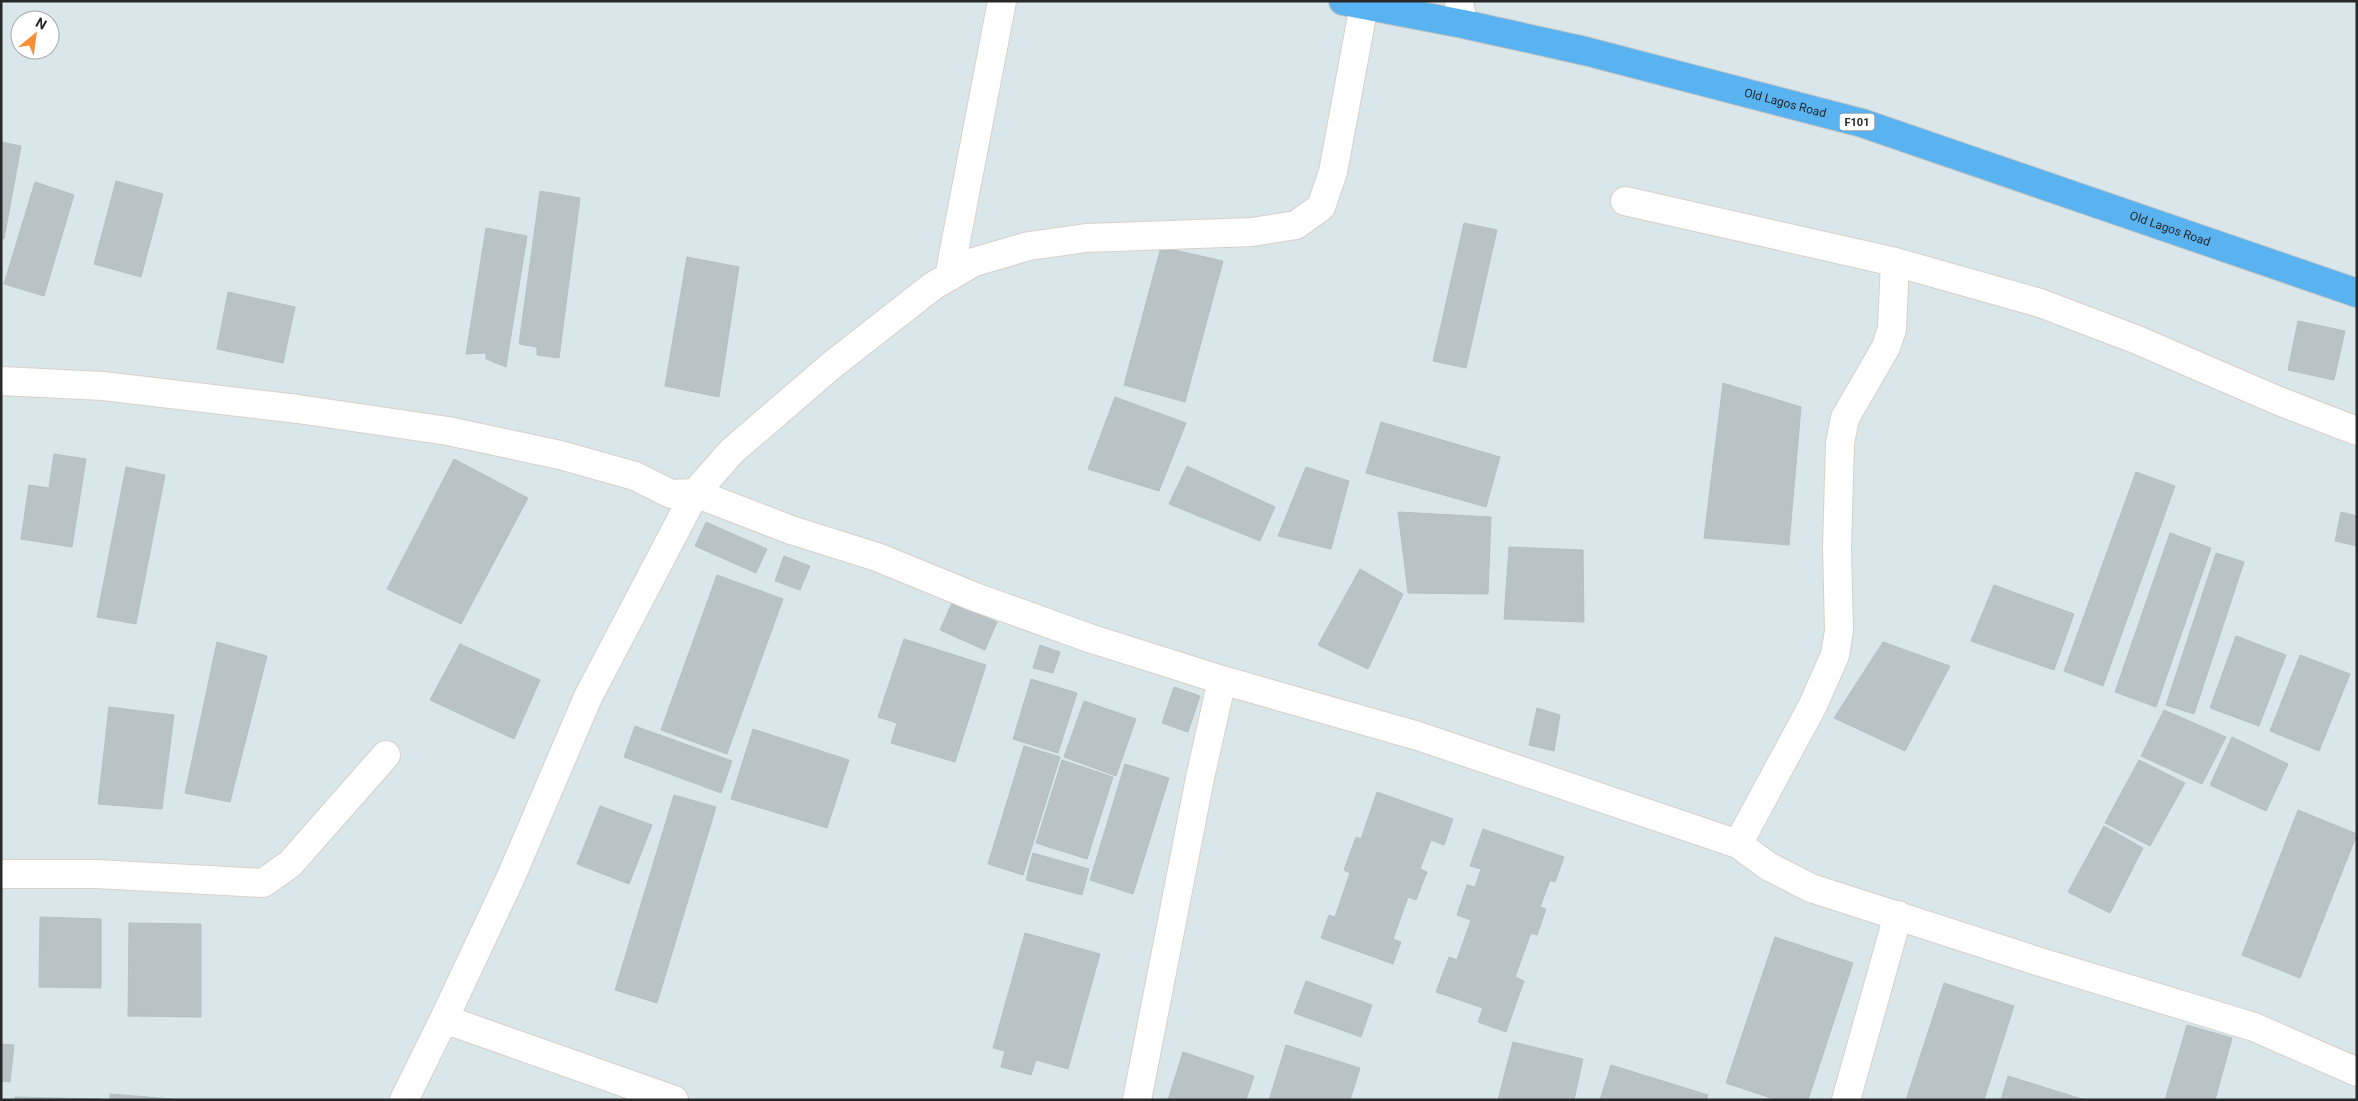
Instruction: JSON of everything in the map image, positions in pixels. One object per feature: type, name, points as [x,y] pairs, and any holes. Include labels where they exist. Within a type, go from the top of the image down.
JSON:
[{"type":"main road","name":"Old Lagos Road","points":[[1354,3],[1461,12],[1585,51],[1862,123],[2357,293]]},
{"type":"street","points":[[949,277],[1002,1]]},
{"type":"street","points":[[404,1100],[510,880],[588,697],[695,493],[732,451],[832,365],[933,286],[974,262],[1029,246],[1086,238],[1252,232],[1296,224],[1321,207],[1333,172],[1354,3]]},
{"type":"street","points":[[1625,201],[1895,262],[2040,303],[2135,338],[2278,402],[2357,431]]},
{"type":"street","points":[[1738,844],[1813,705],[1835,655],[1839,632],[1837,548],[1840,442],[1846,418],[1886,347],[1892,329],[1895,262]]},
{"type":"street","points":[[1,381],[103,386],[298,409],[448,431],[579,460],[635,476],[671,494],[695,493],[791,530],[877,557],[975,597],[1089,638],[1222,680],[1418,736],[1738,844],[1768,866],[1811,888],[2254,1027],[2357,1072]]},
{"type":"street","points":[[1137,1100],[1200,778],[1222,680]]},
{"type":"street","points":[[1,874],[96,874],[263,883],[290,864],[386,755]]},
{"type":"street","points":[[1846,1100],[1898,915]]},
{"type":"street","points":[[444,1019],[674,1100]]},
{"type":"building","points":[[1,142],[21,146],[4,239],[1,239]]},
{"type":"building","points":[[116,181],[163,194],[141,277],[94,264]]},
{"type":"building","points":[[35,182],[74,195],[44,296],[4,284]]},
{"type":"building","points":[[540,191],[580,198],[559,358],[537,355],[537,347],[519,344]]},
{"type":"building","points":[[1464,223],[1497,230],[1466,368],[1433,361]]},
{"type":"building","points":[[486,228],[527,236],[506,367],[486,359],[486,353],[466,354]]},
{"type":"building","points":[[1161,247],[1223,261],[1185,402],[1124,385]]},
{"type":"building","points":[[687,257],[739,267],[719,397],[665,386]]},
{"type":"building","points":[[228,292],[295,307],[283,363],[217,349]]},
{"type":"building","points":[[2298,321],[2345,331],[2334,380],[2288,370]]},
{"type":"building","points":[[1723,383],[1801,407],[1789,545],[1704,538]]},
{"type":"building","points":[[1115,397],[1186,423],[1159,491],[1088,469]]},
{"type":"building","points":[[1381,422],[1500,457],[1486,507],[1366,473]]},
{"type":"building","points":[[54,454],[86,459],[72,547],[21,539],[29,485],[49,488]]},
{"type":"building","points":[[454,459],[528,498],[461,624],[387,589]]},
{"type":"building","points":[[1187,466],[1275,507],[1260,541],[1169,504]]},
{"type":"building","points":[[126,467],[165,475],[136,624],[97,617]]},
{"type":"building","points":[[1306,467],[1349,481],[1331,549],[1278,536]]},
{"type":"building","points":[[2136,472],[2175,486],[2103,686],[2064,671]]},
{"type":"building","points":[[1398,512],[1491,517],[1488,594],[1408,593]]},
{"type":"building","points":[[2341,512],[2357,516],[2357,546],[2335,541]]},
{"type":"building","points":[[706,522],[767,549],[756,573],[695,546]]},
{"type":"building","points":[[2170,533],[2211,548],[2156,707],[2115,692]]},
{"type":"building","points":[[1509,547],[1583,550],[1584,622],[1504,619]]},
{"type":"building","points":[[2216,553],[2244,562],[2194,714],[2166,705]]},
{"type":"building","points":[[784,556],[810,566],[800,590],[775,581]]},
{"type":"building","points":[[1360,569],[1403,594],[1368,669],[1318,645]]},
{"type":"building","points":[[717,575],[783,599],[727,754],[661,730]]},
{"type":"building","points":[[1994,585],[2074,614],[2054,670],[1971,641]]},
{"type":"building","points":[[952,603],[997,622],[985,650],[940,630]]},
{"type":"building","points":[[2236,636],[2286,655],[2259,726],[2210,708]]},
{"type":"building","points":[[904,639],[986,665],[955,762],[891,743],[897,723],[878,717]]},
{"type":"building","points":[[217,642],[267,656],[230,802],[185,793]]},
{"type":"building","points":[[1883,642],[1950,666],[1905,751],[1834,718]]},
{"type":"building","points":[[460,644],[540,680],[514,739],[430,700]]},
{"type":"building","points":[[1040,645],[1060,652],[1053,673],[1033,668]]},
{"type":"building","points":[[2300,655],[2350,674],[2319,751],[2270,731]]},
{"type":"building","points":[[1031,679],[1077,693],[1058,753],[1013,739]]},
{"type":"building","points":[[1174,687],[1200,696],[1188,732],[1162,723]]},
{"type":"building","points":[[1084,701],[1136,719],[1116,776],[1064,757]]},
{"type":"building","points":[[109,707],[174,715],[162,809],[98,804]]},
{"type":"building","points":[[1537,708],[1560,715],[1554,751],[1529,745]]},
{"type":"building","points":[[2164,710],[2226,737],[2202,784],[2141,756]]},
{"type":"building","points":[[635,726],[732,761],[721,793],[624,757]]},
{"type":"building","points":[[753,729],[849,760],[827,828],[731,799]]},
{"type":"building","points":[[2232,737],[2288,764],[2266,811],[2210,785]]},
{"type":"building","points":[[1024,746],[1060,757],[1023,875],[988,864]]},
{"type":"building","points":[[1062,760],[1113,777],[1087,859],[1036,843]]},
{"type":"building","points":[[2139,760],[2185,783],[2150,846],[2105,823]]},
{"type":"building","points":[[1125,764],[1169,778],[1133,894],[1090,880]]},
{"type":"building","points":[[1377,792],[1453,819],[1444,845],[1431,840],[1420,869],[1427,872],[1416,900],[1408,897],[1393,939],[1401,942],[1393,964],[1321,938],[1329,915],[1335,917],[1350,873],[1344,870],[1356,837],[1361,839]]},
{"type":"building","points":[[674,795],[716,807],[657,1003],[615,990]]},
{"type":"building","points":[[600,806],[652,825],[629,884],[577,864]]},
{"type":"building","points":[[2298,810],[2357,834],[2300,978],[2242,955]]},
{"type":"building","points":[[2104,826],[2143,848],[2110,913],[2068,892]]},
{"type":"building","points":[[1483,829],[1564,857],[1555,882],[1550,880],[1540,907],[1546,909],[1537,935],[1531,933],[1515,977],[1524,981],[1506,1032],[1478,1022],[1483,1008],[1436,992],[1449,957],[1457,960],[1471,920],[1457,915],[1467,885],[1475,887],[1481,869],[1470,866]]},
{"type":"building","points":[[1033,853],[1089,869],[1082,895],[1026,880]]},
{"type":"building","points":[[40,917],[101,919],[101,988],[39,987]]},
{"type":"building","points":[[129,923],[201,924],[201,1017],[128,1016]]},
{"type":"building","points":[[1025,933],[1100,954],[1068,1069],[1036,1060],[1031,1075],[1001,1067],[1005,1051],[993,1048]]},
{"type":"building","points":[[1775,937],[1853,963],[1808,1100],[1777,1100],[1726,1083]]},
{"type":"building","points":[[1306,981],[1372,1005],[1361,1037],[1294,1013]]},
{"type":"building","points":[[1944,983],[2014,1006],[1984,1100],[1906,1100]]},
{"type":"building","points":[[2187,1025],[2232,1038],[2215,1100],[2165,1100]]},
{"type":"building","points":[[1513,1042],[1583,1059],[1574,1100],[1498,1100]]},
{"type":"building","points":[[1,1044],[14,1045],[10,1082],[1,1081]]},
{"type":"building","points":[[1286,1045],[1360,1068],[1350,1100],[1269,1100]]},
{"type":"building","points":[[1183,1052],[1254,1076],[1246,1100],[1168,1100]]},
{"type":"building","points":[[1611,1065],[1708,1095],[1706,1100],[1600,1100]]},
{"type":"building","points":[[2008,1076],[2085,1100],[2001,1100]]},
{"type":"building","points":[[110,1094],[185,1100],[110,1100]]},
{"type":"building","points":[[15,1097],[102,1099],[102,1100],[15,1100]]}]
